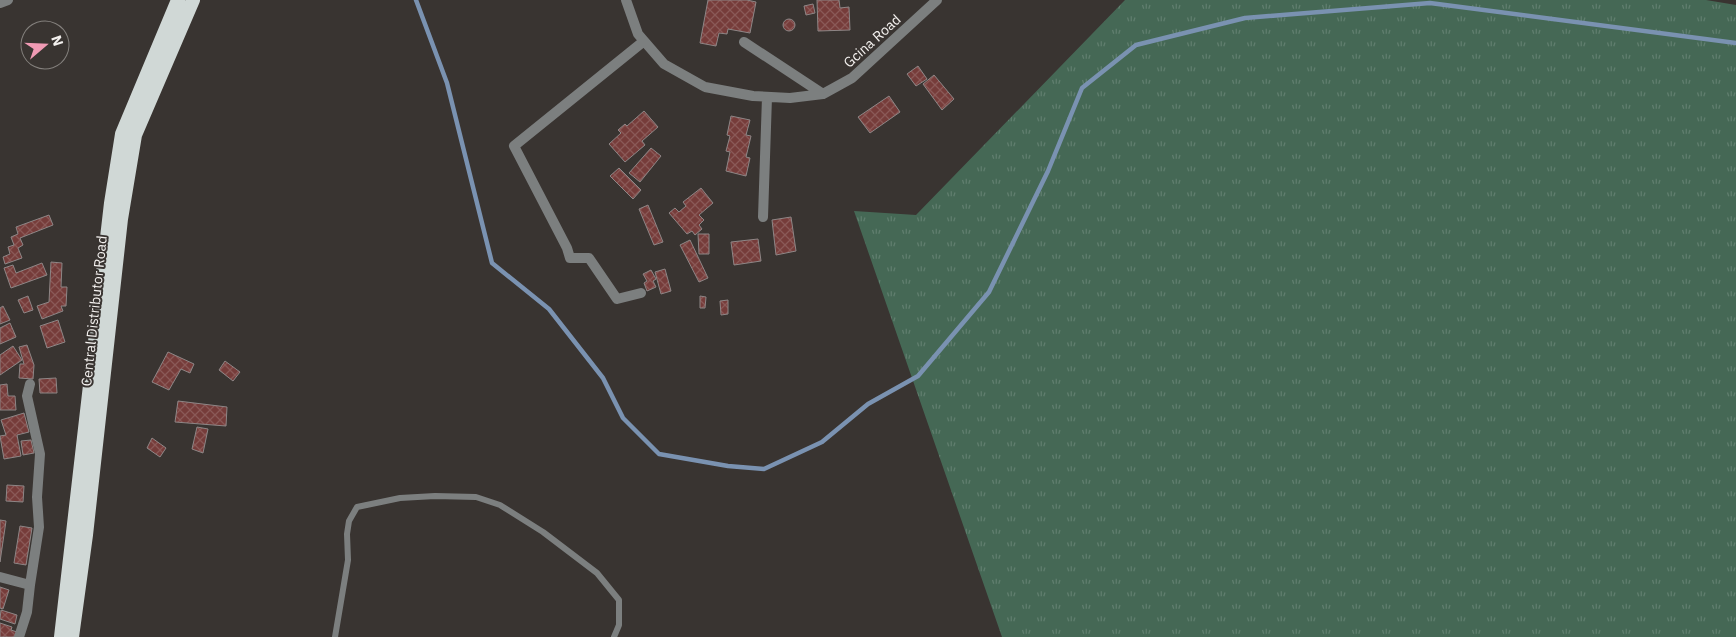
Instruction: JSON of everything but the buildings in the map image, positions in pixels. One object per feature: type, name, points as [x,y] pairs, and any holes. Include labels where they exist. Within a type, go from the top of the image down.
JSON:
[{"type":"highway","name":"Central Distributor Road","points":[[61,637],[110,203],[122,134],[178,0]]},
{"type":"highway","name":"Central Distributor Road","points":[[72,637],[86,535],[121,219],[135,134],[193,0]]},
{"type":"street","points":[[0,3],[8,0]]},
{"type":"street","name":"Gcina Road","points":[[626,0],[638,34],[664,64],[705,87],[753,96],[790,98],[823,94],[852,78],[937,0]]},
{"type":"street","points":[[641,293],[617,299],[589,258],[570,258],[567,248],[514,146],[644,41]]},
{"type":"street","points":[[744,42],[823,94]]},
{"type":"street","points":[[763,217],[767,97]]},
{"type":"street","points":[[19,637],[27,612],[39,527],[37,498],[40,454],[27,396],[30,384]]},
{"type":"street","points":[[0,577],[30,584]]},
{"type":"lane","points":[[335,637],[348,560],[347,534],[349,520],[357,507],[400,498],[435,496],[476,497],[500,505],[543,532],[597,573],[619,600],[619,625],[614,637]]},
{"type":"green space","points":[[1125,0],[1706,0],[1736,5],[1736,637],[1002,637],[854,211],[916,215]]},
{"type":"waterway","points":[[416,0],[447,83],[492,263],[549,309],[603,378],[623,418],[659,454],[728,466],[764,469],[822,442],[868,404],[918,376],[989,292],[1048,171],[1082,88],[1136,45],[1245,18],[1430,3],[1736,43]]}]
